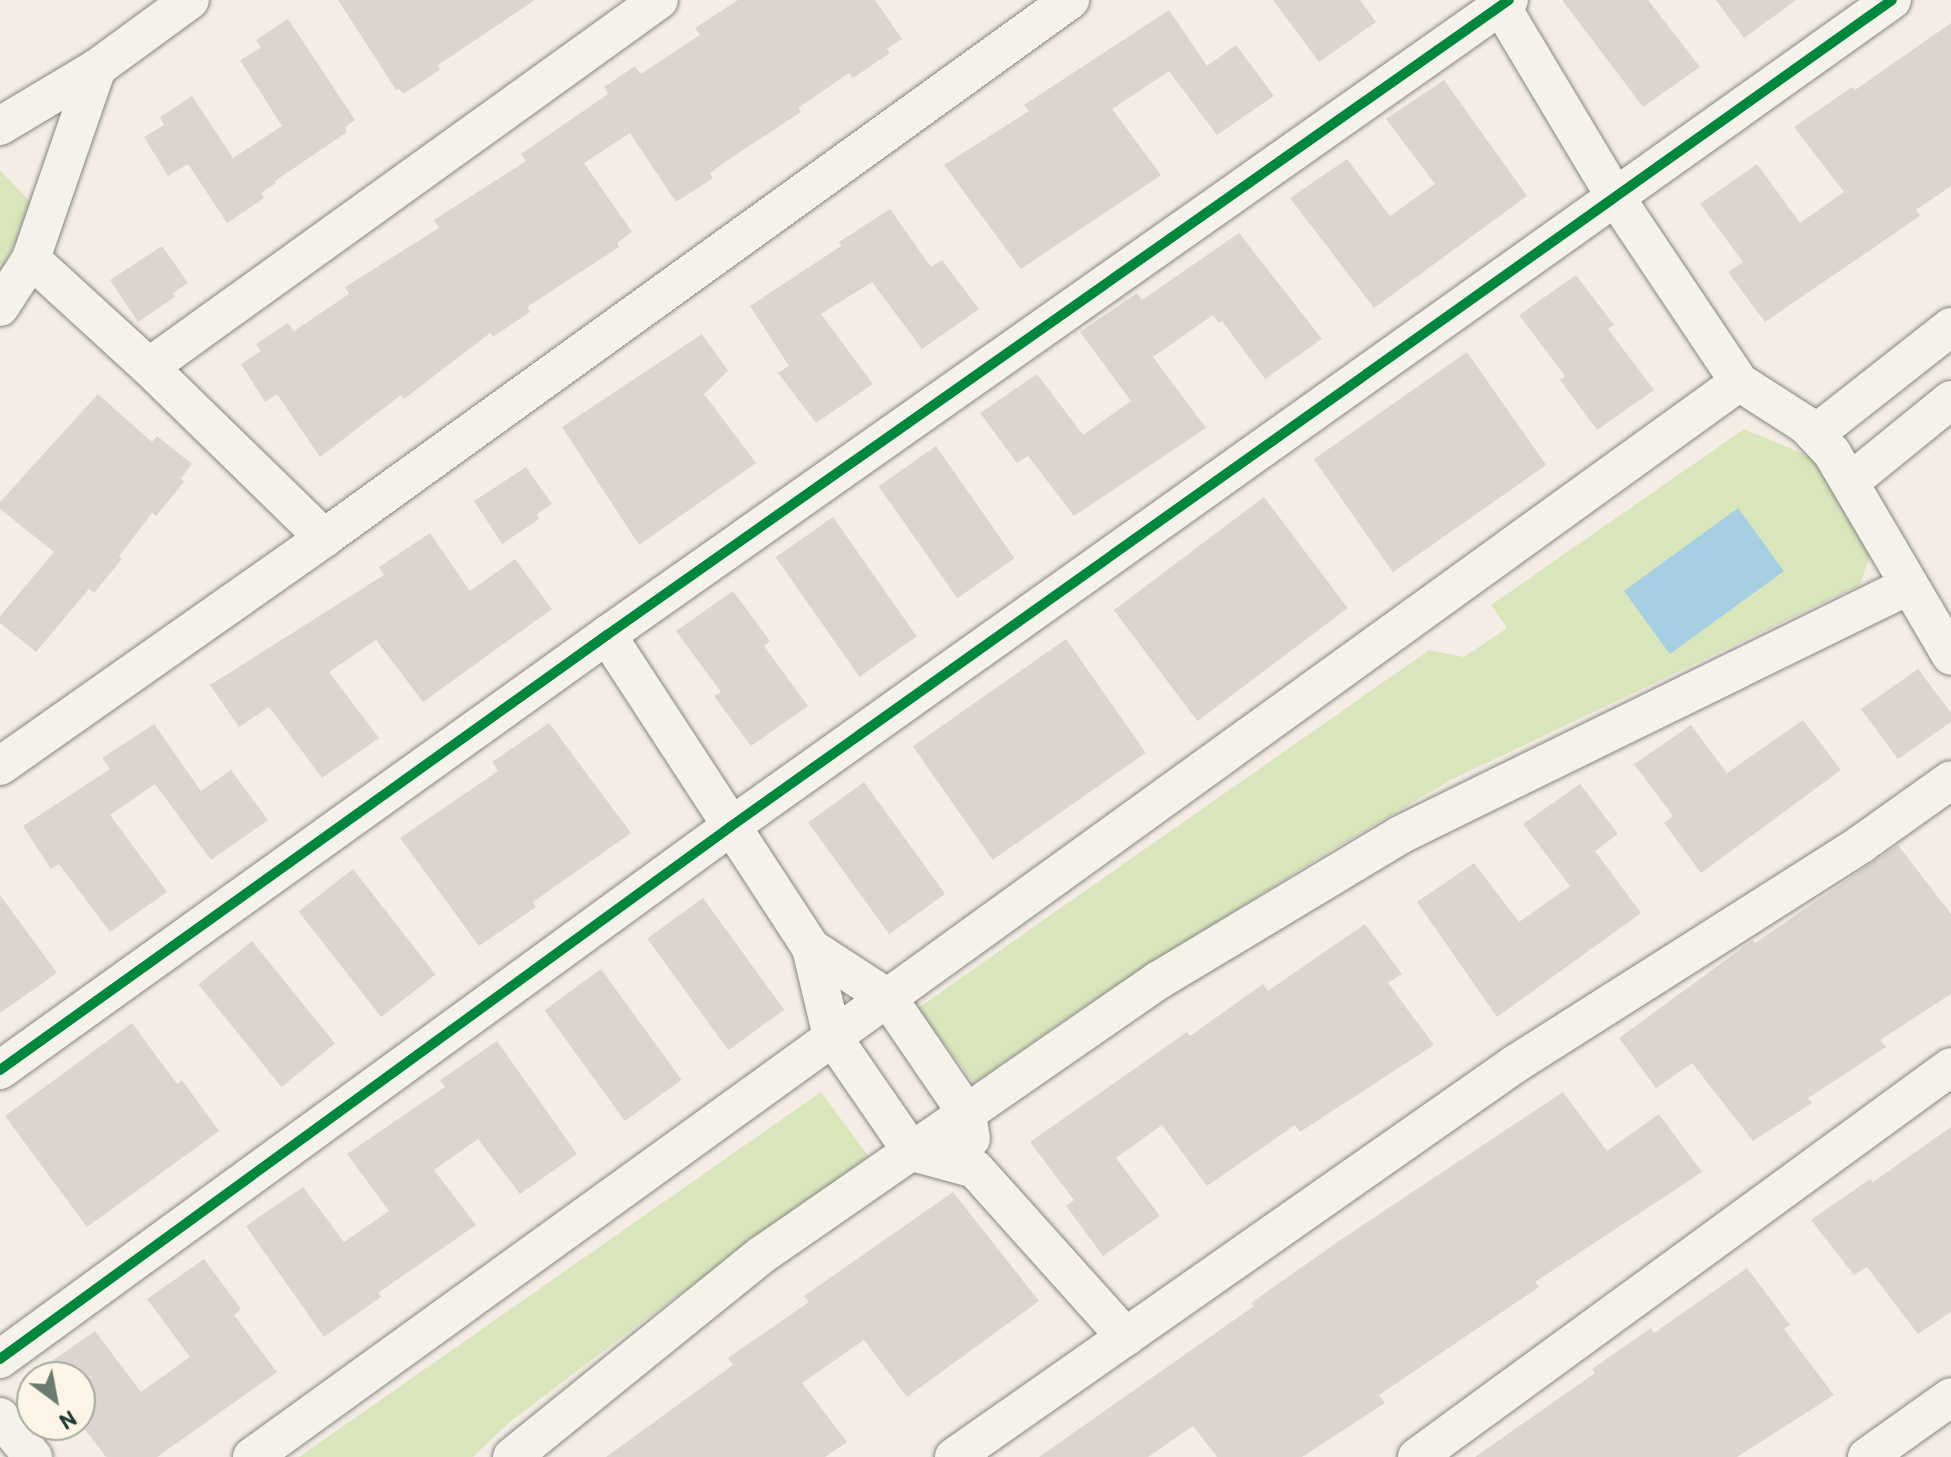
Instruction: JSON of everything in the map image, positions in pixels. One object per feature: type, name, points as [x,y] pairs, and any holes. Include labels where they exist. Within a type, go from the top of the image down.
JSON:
[{"type":"street","points":[[0,126],[97,68],[190,0]]},
{"type":"street","points":[[149,367],[659,0]]},
{"type":"street","points":[[0,766],[324,538],[1070,0]]},
{"type":"street","points":[[0,1359],[730,827],[1892,0]]},
{"type":"street","points":[[0,1070],[607,635],[1505,3],[1616,198],[1739,382],[1815,434],[1850,482],[1951,656]]},
{"type":"street","points":[[0,307],[31,259],[97,68]]},
{"type":"street","points":[[31,259],[149,367],[324,538]]},
{"type":"street","points":[[1815,434],[1951,327]]},
{"type":"street","points":[[252,1457],[1739,382]]},
{"type":"street","points":[[1850,482],[1951,400]]},
{"type":"street","points":[[512,1457],[763,1254],[1159,980],[1400,835],[1908,586]]},
{"type":"street","points":[[607,635],[811,948],[832,1036],[912,1152],[975,1169],[1126,1337]]},
{"type":"street","points":[[954,1457],[1515,1064],[1848,853],[1951,780]]},
{"type":"street","points":[[811,948],[888,998],[967,1114],[975,1169]]},
{"type":"street","points":[[1417,1457],[1951,1067]]},
{"type":"street","points":[[1867,1457],[1951,1397]]},
{"type":"street","points":[[0,1417],[33,1457]]},
{"type":"green space","points":[[0,170],[33,205],[0,273]]},
{"type":"green space","points":[[1744,429],[1816,459],[1870,556],[1860,585],[1453,779],[1328,852],[1088,1004],[974,1083],[918,1008],[1429,650],[1464,657],[1507,628],[1491,605]]},
{"type":"green space","points":[[821,1092],[869,1157],[511,1421],[473,1457],[299,1457]]},
{"type":"water","points":[[1738,508],[1784,571],[1670,654],[1624,591]]},
{"type":"building","points":[[338,0],[535,0],[438,65],[440,70],[403,94],[396,90]]},
{"type":"building","points":[[738,0],[875,0],[902,39],[887,49],[890,53],[853,78],[849,73],[798,108],[801,112],[725,162],[710,173],[713,178],[676,202],[630,133],[584,163],[632,232],[617,243],[619,247],[527,307],[530,312],[493,337],[490,333],[404,399],[401,395],[320,457],[277,394],[265,402],[241,364],[261,351],[256,344],[288,323],[294,331],[349,294],[345,287],[439,228],[434,220],[526,161],[521,154],[608,94],[604,87],[635,66],[641,74],[700,35],[695,28]]},
{"type":"building","points":[[1273,0],[1360,0],[1376,22],[1319,62]]},
{"type":"building","points":[[1562,0],[1648,0],[1700,67],[1643,107]]},
{"type":"building","points":[[1716,0],[1796,0],[1744,38]]},
{"type":"building","points":[[1169,10],[1207,66],[1236,45],[1274,96],[1217,135],[1169,71],[1112,109],[1161,175],[1021,269],[944,165],[1029,111],[1024,105]]},
{"type":"building","points":[[288,19],[355,120],[345,127],[347,132],[275,181],[261,193],[264,198],[227,223],[188,164],[168,176],[144,137],[164,125],[160,117],[192,96],[233,158],[282,126],[240,60],[261,48],[256,40]]},
{"type":"building","points":[[1951,23],[1951,186],[1916,210],[1920,216],[1765,322],[1728,272],[1743,262],[1700,204],[1757,164],[1800,223],[1844,192],[1794,127],[1852,87],[1855,90]]},
{"type":"building","points":[[1444,80],[1527,196],[1374,308],[1290,198],[1347,159],[1390,216],[1435,184],[1386,119]]},
{"type":"building","points":[[890,209],[931,267],[942,260],[979,309],[922,349],[872,282],[821,314],[873,384],[816,423],[778,373],[789,366],[750,306],[841,246],[839,242]]},
{"type":"building","points":[[1239,233],[1322,339],[1265,379],[1222,321],[1219,323],[1213,315],[1153,357],[1206,428],[1074,516],[1028,456],[1017,463],[980,413],[1037,374],[1083,435],[1131,401],[1080,332],[1137,293],[1142,300]]},
{"type":"building","points":[[162,246],[188,283],[173,293],[175,297],[138,322],[110,280]]},
{"type":"building","points":[[1576,275],[1614,325],[1608,329],[1654,390],[1597,430],[1560,380],[1565,376],[1519,315]]},
{"type":"building","points":[[702,334],[728,371],[704,394],[756,463],[639,545],[562,427]]},
{"type":"building","points":[[1467,352],[1546,465],[1393,572],[1314,459]]},
{"type":"building","points":[[98,394],[152,442],[157,436],[192,464],[181,478],[184,482],[156,516],[152,513],[119,556],[122,559],[94,593],[89,589],[36,652],[0,623],[0,616],[54,552],[0,509],[0,502]]},
{"type":"building","points":[[936,446],[1015,558],[957,598],[879,486]]},
{"type":"building","points":[[526,467],[552,504],[537,514],[539,519],[502,544],[474,501]]},
{"type":"building","points":[[1264,497],[1348,608],[1198,721],[1114,610]]},
{"type":"building","points":[[833,517],[917,637],[859,677],[776,557]]},
{"type":"building","points":[[430,533],[470,591],[515,559],[552,609],[423,702],[376,640],[329,672],[379,738],[322,778],[269,707],[239,727],[210,685],[384,575],[379,567]]},
{"type":"building","points":[[733,591],[770,641],[764,646],[808,706],[751,746],[714,696],[721,692],[676,631]]},
{"type":"building","points":[[1066,639],[1146,753],[993,860],[913,746]]},
{"type":"building","points":[[1918,669],[1951,713],[1951,722],[1898,759],[1861,709]]},
{"type":"building","points":[[1803,720],[1841,770],[1701,873],[1664,823],[1673,816],[1634,764],[1691,725],[1727,773]]},
{"type":"building","points":[[549,723],[631,833],[533,902],[536,907],[479,946],[400,838],[498,771],[492,762]]},
{"type":"building","points":[[154,724],[201,791],[231,770],[268,820],[211,860],[155,784],[110,815],[167,892],[110,932],[59,864],[51,869],[23,826],[110,769],[102,758]]},
{"type":"building","points":[[864,782],[945,894],[889,934],[808,823]]},
{"type":"building","points":[[1580,784],[1618,834],[1595,851],[1641,913],[1497,1017],[1417,902],[1474,863],[1519,922],[1570,886],[1523,824]]},
{"type":"building","points":[[1898,845],[1951,914],[1951,994],[1880,1040],[1886,1047],[1808,1098],[1812,1103],[1753,1141],[1692,1063],[1656,1088],[1619,1038],[1753,940],[1755,943]]},
{"type":"building","points":[[353,869],[435,975],[381,1017],[299,911]]},
{"type":"building","points":[[0,895],[57,973],[0,1013]]},
{"type":"building","points":[[703,898],[784,1010],[728,1050],[647,939]]},
{"type":"building","points":[[1365,924],[1402,974],[1388,983],[1434,1045],[1300,1132],[1295,1125],[1207,1186],[1162,1125],[1116,1158],[1160,1216],[1103,1256],[1066,1206],[1074,1200],[1030,1142],[1187,1032],[1190,1036],[1263,984],[1268,991]]},
{"type":"building","points":[[252,941],[335,1044],[281,1087],[198,984]]},
{"type":"building","points":[[601,969],[682,1080],[625,1121],[544,1010]]},
{"type":"building","points":[[132,1023],[177,1084],[182,1080],[219,1131],[87,1227],[5,1116]]},
{"type":"building","points":[[497,1041],[577,1154],[520,1194],[478,1139],[434,1170],[476,1225],[378,1293],[381,1297],[324,1337],[246,1226],[303,1187],[344,1242],[389,1211],[347,1154],[445,1087],[440,1080]]},
{"type":"building","points":[[1563,1092],[1607,1151],[1659,1114],[1702,1172],[1535,1282],[1539,1287],[1379,1395],[1385,1403],[1302,1457],[1217,1457],[1193,1426],[1148,1457],[1039,1457],[1254,1306],[1251,1303],[1339,1241]]},
{"type":"building","points":[[1951,1127],[1951,1312],[1918,1334],[1867,1267],[1854,1275],[1811,1220],[1870,1179],[1873,1182]]},
{"type":"building","points":[[953,1192],[1039,1301],[907,1397],[864,1340],[802,1383],[847,1442],[825,1457],[606,1457],[733,1365],[728,1358],[809,1302],[804,1296]]},
{"type":"building","points":[[204,1259],[241,1309],[234,1315],[277,1372],[157,1457],[106,1457],[94,1441],[96,1361],[52,1361],[95,1331],[141,1392],[190,1357],[147,1299]]},
{"type":"building","points":[[1747,1268],[1790,1325],[1784,1329],[1834,1395],[1737,1457],[1475,1457],[1595,1373],[1592,1369],[1651,1328],[1654,1333]]},
{"type":"cycle path","points":[[0,1070],[607,635],[1509,0]]},
{"type":"cycle path","points":[[0,1359],[730,827],[1892,0]]}]
